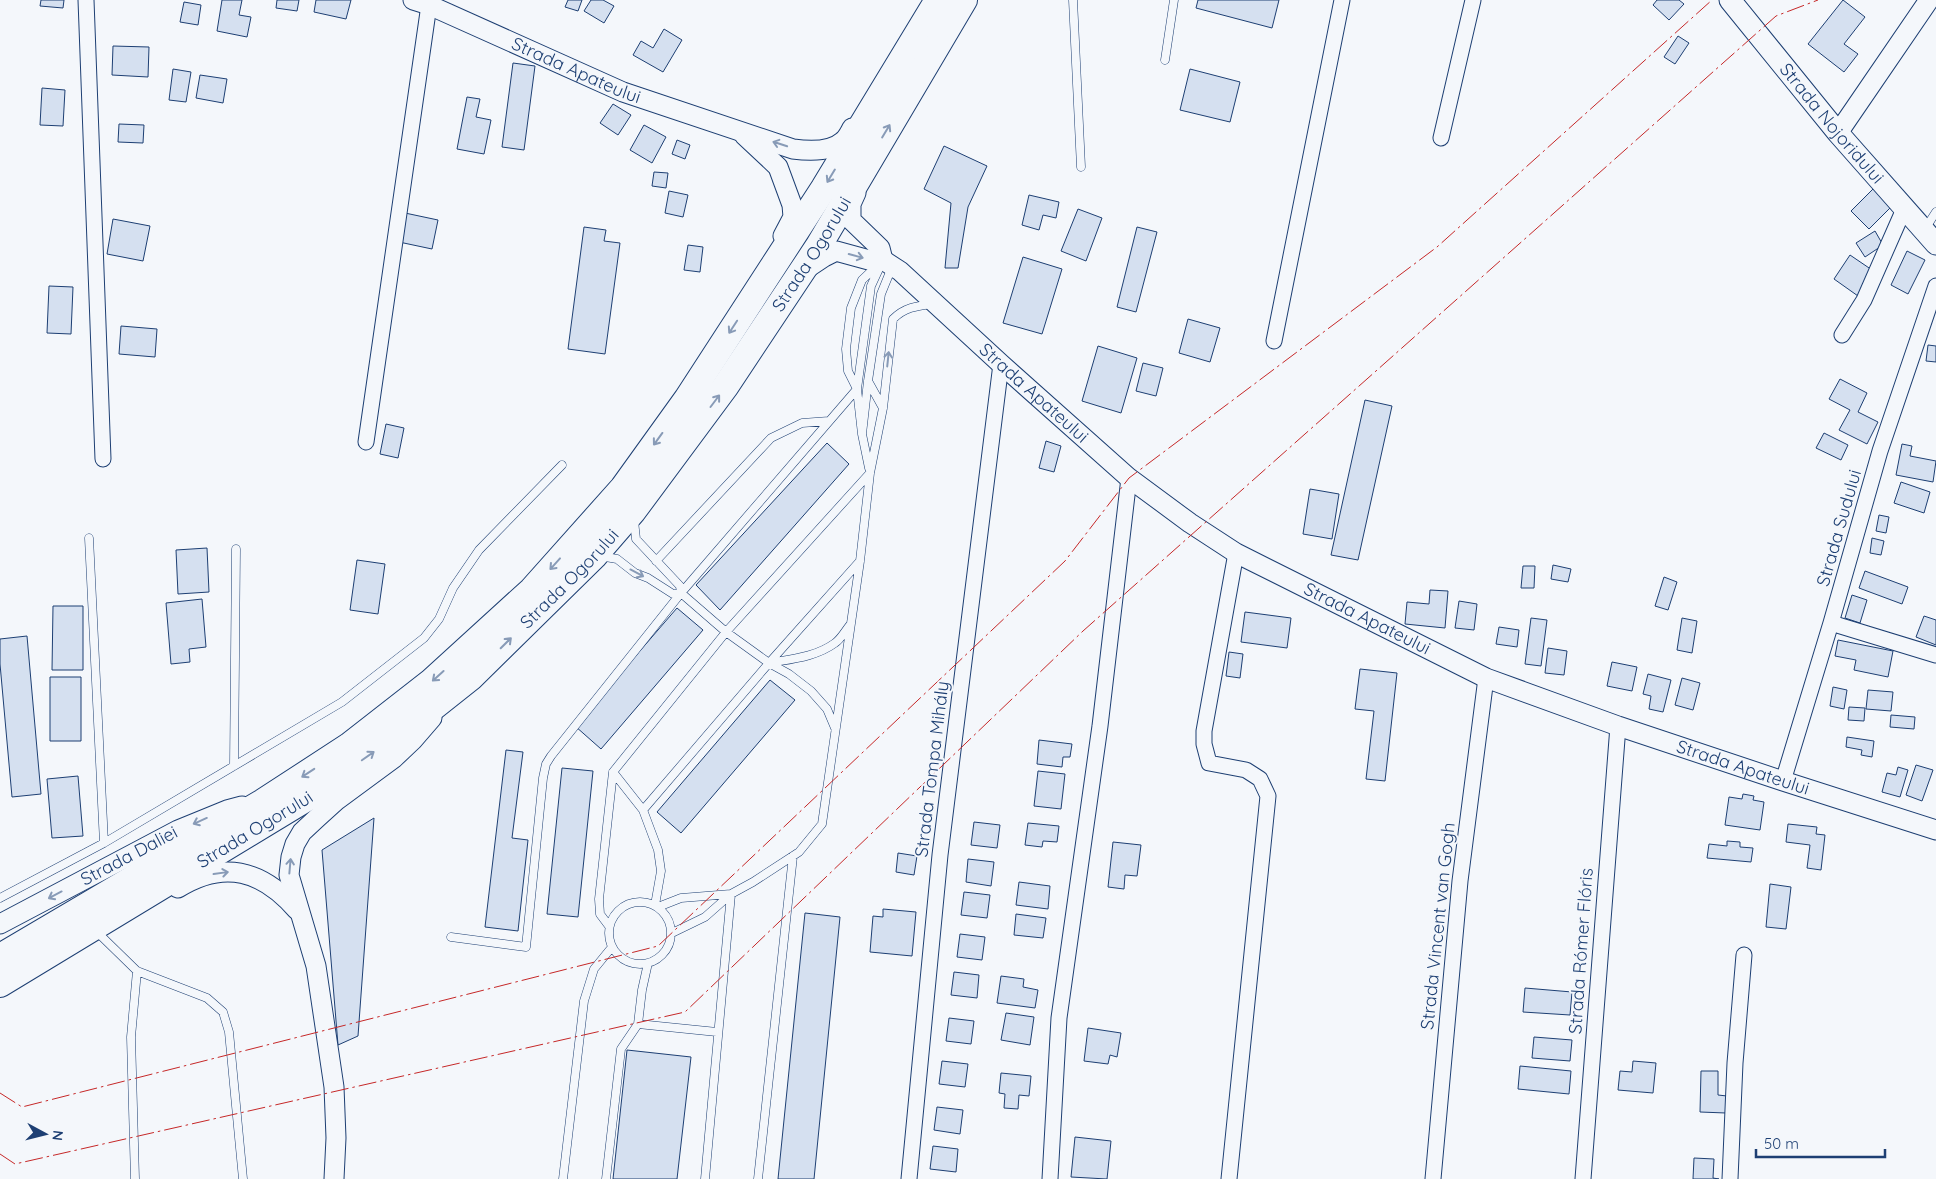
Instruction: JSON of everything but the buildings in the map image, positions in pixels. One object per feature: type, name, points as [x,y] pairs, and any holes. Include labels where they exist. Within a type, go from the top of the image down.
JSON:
[{"type":"highway","name":"Strada Ogorului","points":[[0,984],[307,798],[403,731],[446,698],[488,660],[594,556],[633,511],[725,387],[802,273],[964,0]]},
{"type":"highway","name":"Strada Ogorului","points":[[0,957],[263,802],[349,746],[431,682],[532,590],[623,488],[687,399],[824,188],[935,5]]},
{"type":"main road","name":"Strada Nojoridului","points":[[1730,0],[1838,134],[1930,237]]},
{"type":"street","points":[[86,0],[103,458]]},
{"type":"street","points":[[1274,341],[1342,0]]},
{"type":"street","points":[[1441,138],[1473,0]]},
{"type":"street","points":[[1838,134],[1928,0]]},
{"type":"street","points":[[366,442],[421,2]]},
{"type":"street","name":"Strada Apateului","points":[[421,2],[622,92],[742,132],[808,151],[818,151],[843,142],[870,97],[935,5]]},
{"type":"street","name":"Strada Apateului","points":[[742,132],[778,167],[792,205],[792,217],[750,300]]},
{"type":"street","name":"Strada Apateului","points":[[867,164],[851,204],[851,220],[880,248],[888,263],[900,271],[1129,478],[1190,523],[1236,553],[1486,678],[1618,726],[1783,782],[1936,830]]},
{"type":"street","points":[[1842,335],[1864,300],[1904,208]]},
{"type":"street","points":[[802,273],[836,251],[888,263]]},
{"type":"street","name":"Strada Sudului","points":[[1783,782],[1880,451],[1936,286]]},
{"type":"street","name":"Strada Tompa Mihály","points":[[909,1179],[940,855],[1001,364]]},
{"type":"street","points":[[1050,1179],[1059,1018],[1098,736],[1129,478]]},
{"type":"street","points":[[1229,1179],[1268,796],[1260,779],[1246,770],[1209,763],[1204,744],[1204,731],[1236,553]]},
{"type":"street","points":[[1831,623],[1936,655]]},
{"type":"street","name":"Strada Vincent van Gogh","points":[[1433,1179],[1460,881],[1486,678]]},
{"type":"street","points":[[334,1179],[336,1138],[334,1087],[316,966],[289,875],[291,857],[295,844],[302,832],[336,800],[394,758],[413,740],[446,698]]},
{"type":"street","name":"Strada Rómer Flóris","points":[[1583,1179],[1618,726]]},
{"type":"street","name":"Strada Daliei","points":[[0,924],[178,830],[227,810],[263,802]]},
{"type":"street","points":[[36,961],[158,900],[192,880],[219,873],[237,872],[253,876],[282,893],[300,913]]},
{"type":"street","points":[[1730,1179],[1735,1063],[1744,955]]},
{"type":"lane","points":[[1072,0],[1081,167]]},
{"type":"lane","points":[[1165,60],[1174,0]]},
{"type":"lane","points":[[1930,237],[1936,212]]},
{"type":"lane","points":[[862,434],[881,294],[888,263]]},
{"type":"lane","points":[[857,389],[848,371],[847,356],[851,308],[862,280],[888,263]]},
{"type":"lane","points":[[870,473],[862,434],[857,389],[871,286],[888,263]]},
{"type":"lane","points":[[672,933],[705,917],[731,894],[799,852],[822,824],[860,561],[870,473],[883,408],[893,319],[900,312],[910,307],[935,304]]},
{"type":"lane","points":[[868,381],[883,408]]},
{"type":"lane","points":[[451,937],[526,947],[540,798],[546,764],[681,593],[857,389]]},
{"type":"lane","points":[[656,561],[771,438],[802,423],[829,421]]},
{"type":"lane","points":[[0,898],[104,843],[342,702],[424,638],[439,619],[453,588],[479,550],[562,465]]},
{"type":"lane","points":[[610,926],[600,914],[599,899],[613,772],[726,632],[870,473]]},
{"type":"lane","points":[[633,511],[636,539],[680,586],[681,593],[726,632],[769,663],[789,674],[811,692],[827,709],[836,730]]},
{"type":"lane","points":[[89,538],[104,843]]},
{"type":"lane","points":[[234,766],[236,549]]},
{"type":"lane","points":[[594,556],[617,559],[635,573],[648,578],[673,594],[681,593]]},
{"type":"lane","points":[[643,810],[769,663],[860,561]]},
{"type":"lane","points":[[769,663],[809,655],[828,648],[836,642],[851,624]]},
{"type":"lane","points":[[613,772],[643,810],[658,850],[661,871],[657,906]]},
{"type":"lane","points":[[758,1179],[793,856]]},
{"type":"lane","points":[[657,906],[681,898],[731,894]]},
{"type":"lane","points":[[705,1179],[731,894]]},
{"type":"lane","points":[[646,902],[657,906],[668,919],[672,933],[670,943],[665,952],[648,964],[627,962],[618,956],[612,947],[609,937],[613,917],[619,909],[627,904],[646,902]]},
{"type":"lane","points":[[96,931],[137,971],[207,998],[223,1012],[229,1032],[243,1179]]},
{"type":"lane","points":[[563,1179],[584,1000],[594,969],[612,947]]},
{"type":"lane","points":[[606,1179],[621,1049],[638,1024],[642,990],[648,964]]},
{"type":"lane","points":[[135,1179],[131,1038],[137,971]]},
{"type":"lane","points":[[638,1024],[717,1032]]},
{"type":"power","points":[[0,1093],[22,1107],[658,946],[1065,561],[1129,478],[1437,247],[1712,0]]},
{"type":"power","points":[[0,1154],[15,1164],[685,1012],[1083,631],[1776,16],[1818,0]]}]
